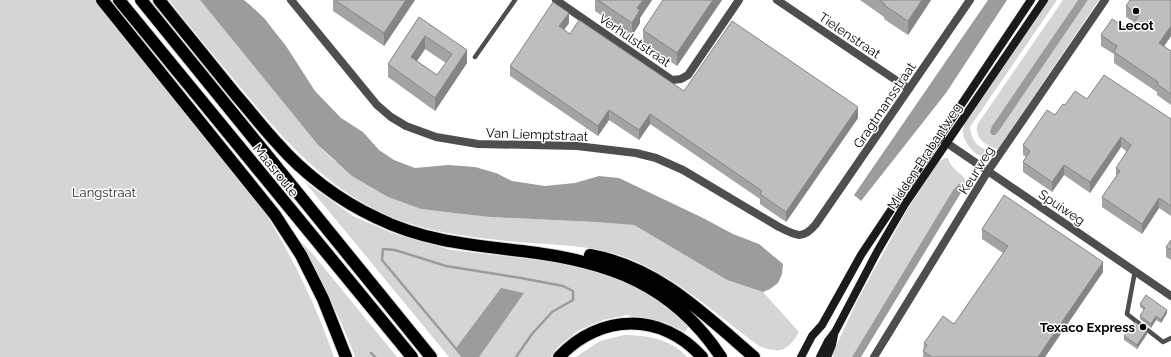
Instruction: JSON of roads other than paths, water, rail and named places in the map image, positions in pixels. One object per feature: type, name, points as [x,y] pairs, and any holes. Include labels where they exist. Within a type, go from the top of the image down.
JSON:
[{"type":"highway","points":[[102,0],[275,215],[301,255],[323,299],[346,357]]},
{"type":"highway","name":"Maasroute","points":[[119,0],[412,357]]},
{"type":"highway","name":"Maasroute","points":[[142,0],[431,357]]},
{"type":"highway","points":[[159,0],[277,144],[307,172],[346,201],[382,221],[424,236],[463,244],[524,251],[597,264],[624,274],[664,296],[689,317],[701,329],[721,357]]},
{"type":"highway","points":[[524,251],[554,251],[582,254],[613,260],[641,271],[667,285],[688,300],[754,357]]},
{"type":"highway","points":[[559,357],[577,340],[594,331],[631,323],[653,326],[674,334],[689,344],[702,357]]},
{"type":"street","name":"Van Liemptstraat","points":[[291,0],[377,105],[391,117],[417,131],[436,138],[478,144],[577,146],[636,153],[656,158],[683,170],[792,234],[802,236],[809,232],[816,224]]},
{"type":"street","name":"Verhulststraat","points":[[556,0],[672,80],[681,79],[688,75],[739,0]]},
{"type":"street","name":"Tielenstraat","points":[[777,0],[909,89]]},
{"type":"street","name":"Gragtmansstraat","points":[[816,224],[970,0]]},
{"type":"street","name":"Midden-Brabantweg","points":[[807,357],[817,338],[822,324],[861,255],[1031,0]]},
{"type":"street","name":"Midden-Brabantweg","points":[[820,357],[905,204],[1044,0]]},
{"type":"street","name":"Keurweg","points":[[874,357],[988,171],[1105,0]]},
{"type":"street","name":"Spuiweg","points":[[939,137],[1171,296]]},
{"type":"street","name":"Midden-Brabantweg","points":[[801,357],[812,336],[822,324]]},
{"type":"street","name":"Midden-Brabantweg","points":[[827,357],[835,332]]},
{"type":"lane","points":[[475,57],[515,0]]},
{"type":"lane","points":[[1135,271],[1127,314],[1163,342],[1171,338]]},
{"type":"waterway","points":[[463,357],[382,260],[383,249],[395,250],[446,266],[563,286],[573,291],[573,300],[552,312],[532,334],[516,357]]},
{"type":"waterway","points":[[371,353],[375,357]]},
{"type":"place","name":"Lecot","points":[[1136,11]]},
{"type":"place","name":"Texaco Express","points":[[1143,327]]},
{"type":"park label","name":"Langstraat","points":[[104,192]]}]
